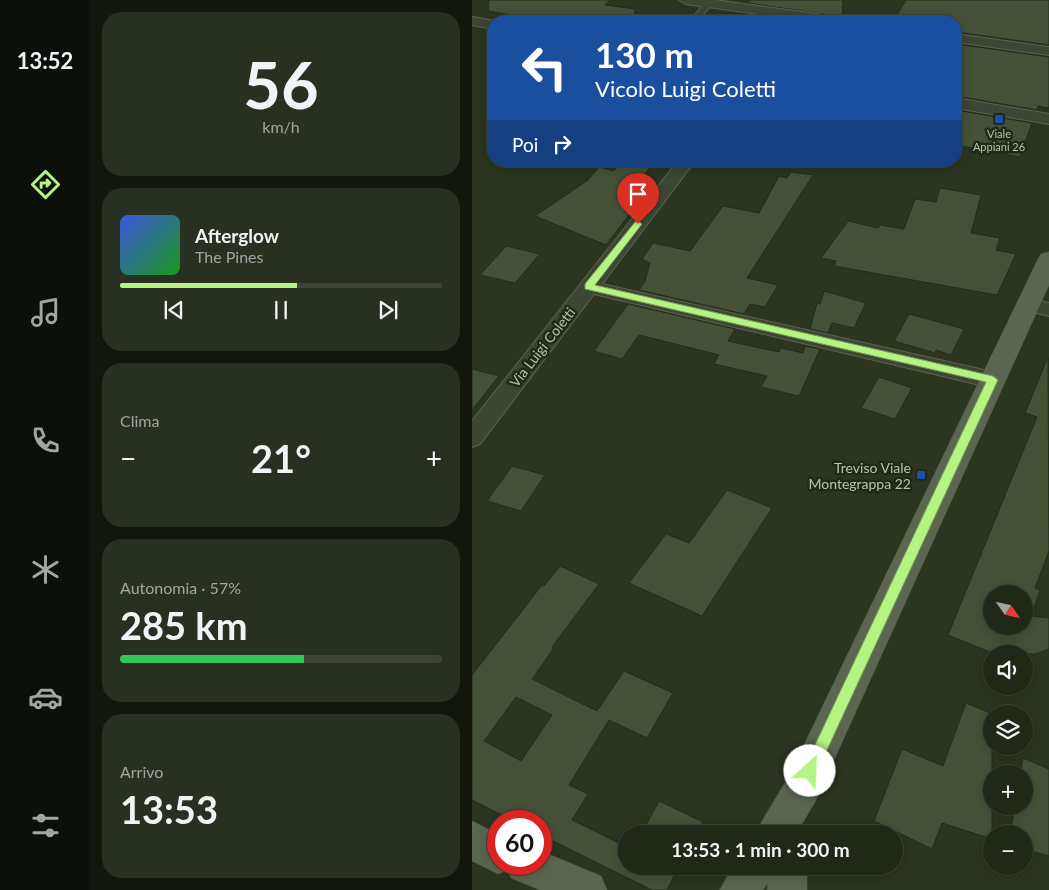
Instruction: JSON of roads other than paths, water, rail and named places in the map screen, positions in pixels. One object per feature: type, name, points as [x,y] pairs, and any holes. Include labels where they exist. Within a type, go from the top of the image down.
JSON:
[{"type":"main road","points":[[780,825],[802,789],[993,380],[1038,307],[1048,259]]},
{"type":"main road","points":[[795,825],[802,789]]},
{"type":"main road","points":[[534,875],[559,890]]},
{"type":"main road","points":[[551,875],[587,890]]},
{"type":"main road","points":[[740,890],[750,875]]},
{"type":"main road","points":[[787,890],[788,875]]},
{"type":"street","points":[[686,0],[795,15]]},
{"type":"street","points":[[472,21],[487,24]]},
{"type":"street","points":[[962,39],[1048,51]]},
{"type":"street","points":[[962,104],[1048,119]]},
{"type":"street","name":"Via Luigi Coletti","points":[[472,438],[682,167]]},
{"type":"street","points":[[589,286],[993,380]]},
{"type":"lane","points":[[699,15],[710,3]]},
{"type":"place","name":"Viale Appiani 26","points":[[999,119]]},
{"type":"place","name":"Treviso Viale Montegrappa 22","points":[[921,475]]}]
